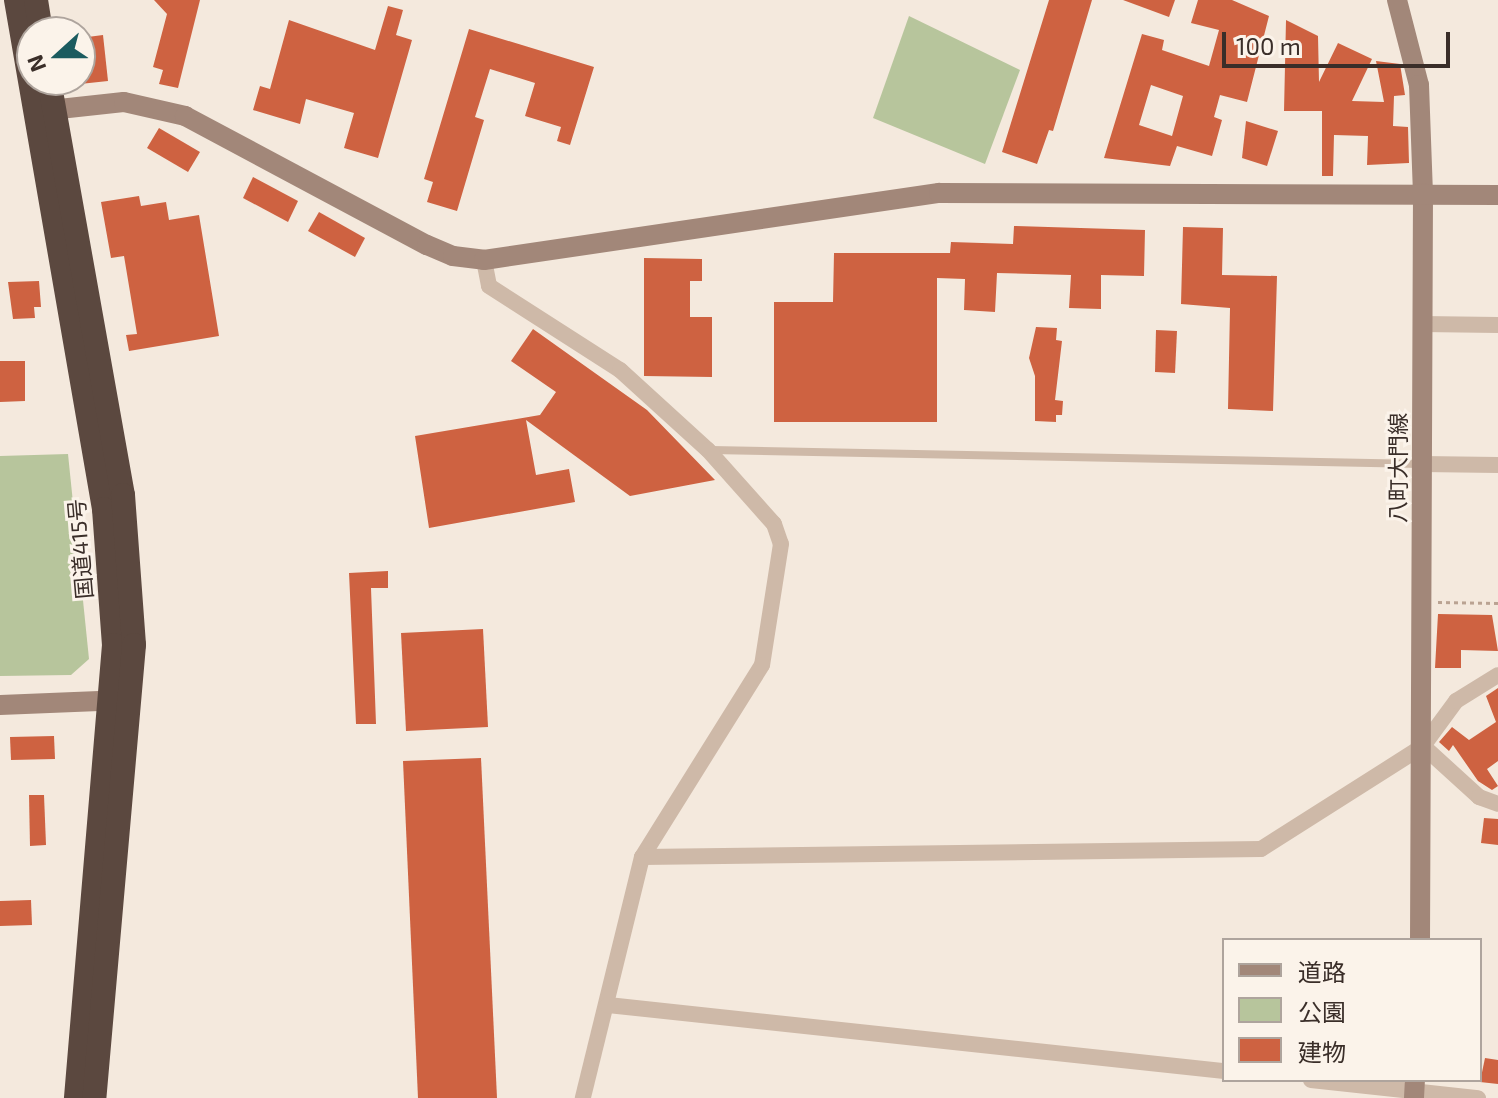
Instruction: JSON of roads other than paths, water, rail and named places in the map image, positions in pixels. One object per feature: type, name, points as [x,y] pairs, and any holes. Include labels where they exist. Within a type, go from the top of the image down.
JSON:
[{"type":"highway","name":"国道415号","points":[[16,0],[46,110],[123,495],[122,700],[94,1098]]},
{"type":"highway","name":"国道415号","points":[[46,110],[47,96]]},
{"type":"highway","name":"国道415号","points":[[76,1098],[122,700]]},
{"type":"street","name":"八町大門線","points":[[1397,0],[1419,85],[1423,193],[1420,938]]},
{"type":"street","points":[[46,110],[124,102],[185,116],[427,245],[453,256],[484,260],[939,193],[1498,195]]},
{"type":"street","points":[[484,260],[489,286],[620,370],[708,450],[774,524],[781,544],[762,665],[642,857],[583,1098]]},
{"type":"street","points":[[1422,324],[1498,325]]},
{"type":"street","points":[[1422,464],[1498,465]]},
{"type":"street","points":[[642,857],[1261,849],[1423,746],[1456,701],[1498,675]]},
{"type":"street","points":[[0,705],[122,700]]},
{"type":"street","points":[[1423,746],[1479,797],[1498,804]]},
{"type":"street","points":[[608,1005],[1222,1071]]},
{"type":"street","points":[[1332,1082],[1478,1098]]},
{"type":"lane","points":[[708,450],[1422,464]]}]
